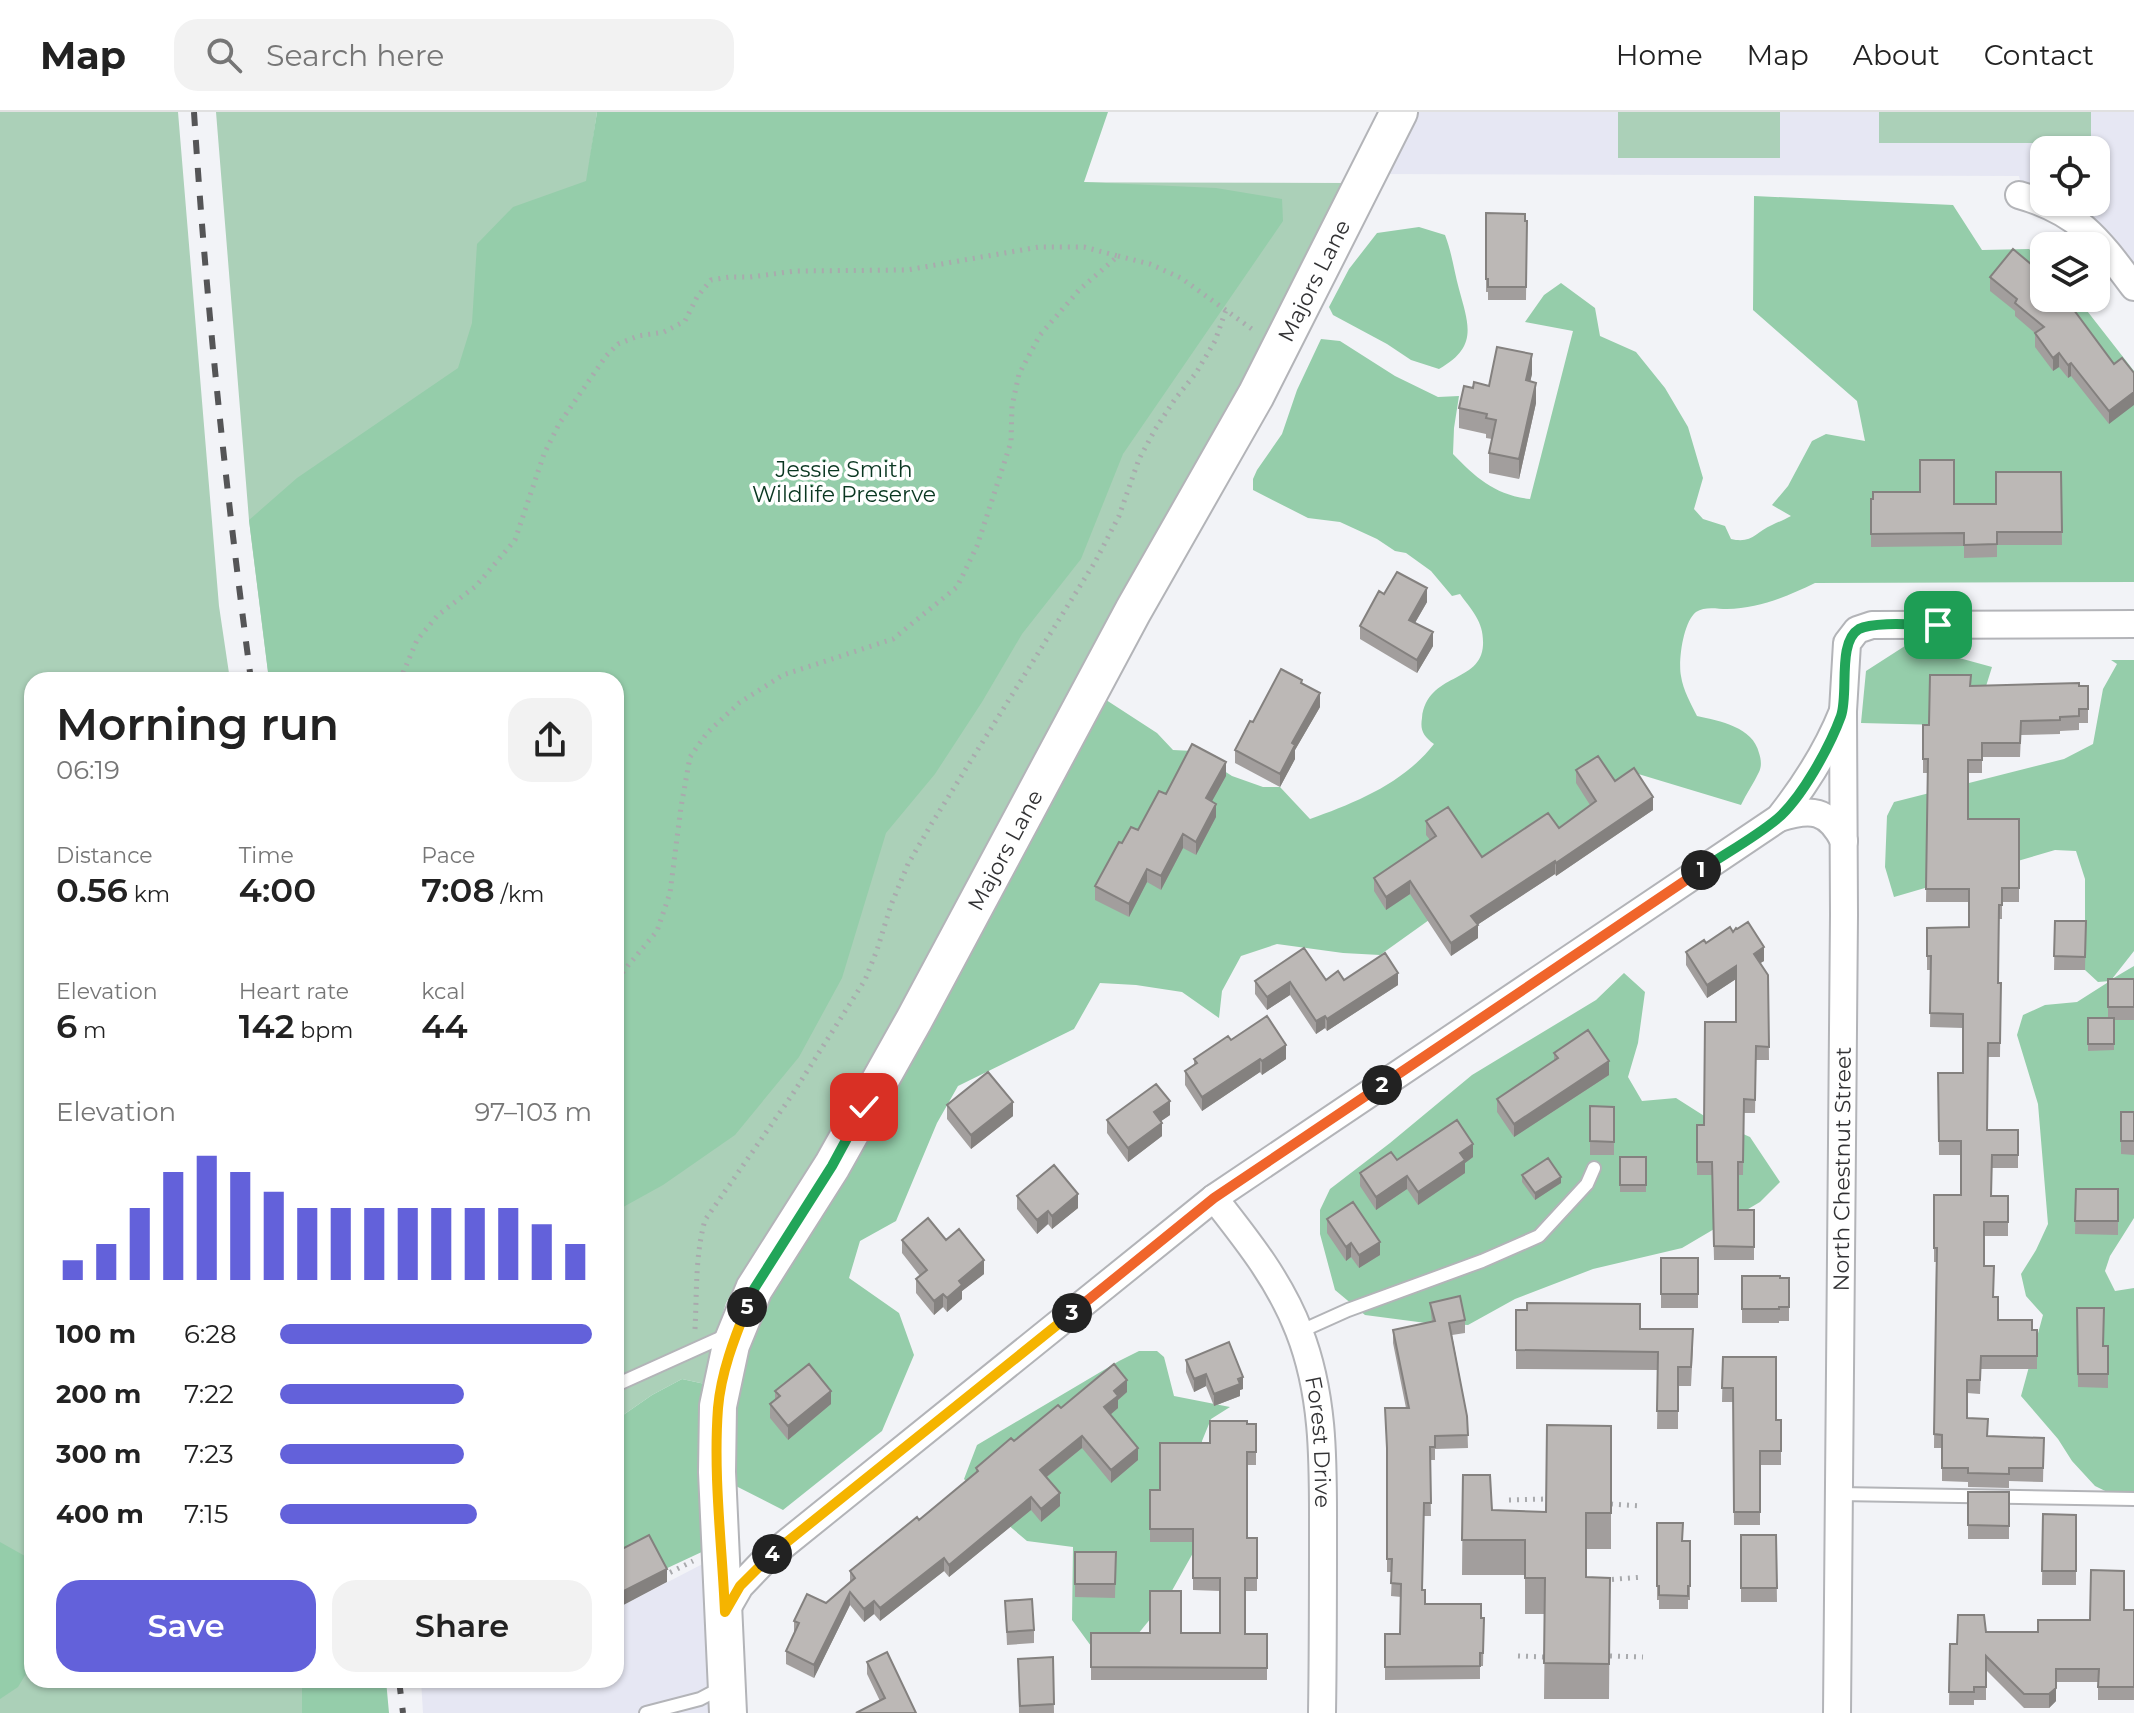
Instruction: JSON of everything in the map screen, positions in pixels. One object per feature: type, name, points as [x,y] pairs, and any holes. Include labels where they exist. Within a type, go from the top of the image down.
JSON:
[{"type":"street","name":"Majors Lane","points":[[728,1699],[717,1472],[718,1406],[731,1345],[754,1289],[832,1166],[914,1020],[1133,611],[1256,395],[1399,112]]},
{"type":"street","points":[[2019,195],[2065,213],[2086,228],[2134,287]]},
{"type":"street","name":"North Chestnut Street","points":[[1837,1713],[1843,711],[1847,643],[1857,630],[1872,625],[2134,624]]},
{"type":"street","points":[[1779,818],[1813,774],[1843,711]]},
{"type":"street","points":[[725,1612],[740,1586],[764,1561],[1214,1198],[1779,818],[1797,812],[1826,817],[1836,825],[1844,841]]},
{"type":"street","name":"Forest Drive","points":[[1214,1198],[1270,1272],[1299,1332],[1319,1406],[1323,1445],[1322,1713]]},
{"type":"lane","points":[[1299,1332],[1539,1236],[1587,1184],[1594,1168]]},
{"type":"lane","points":[[624,1381],[737,1330]]},
{"type":"lane","points":[[1839,1494],[2134,1499]]},
{"type":"lane","points":[[646,1713],[700,1699],[728,1699]]},
{"type":"path","points":[[403,672],[417,640],[438,615],[476,586],[515,540],[544,454],[559,424],[606,356],[618,344],[638,336],[664,332],[685,321],[697,297],[711,280],[796,271],[907,270],[1039,247],[1084,247],[1150,264],[1181,278],[1257,332]]},
{"type":"path","points":[[624,970],[657,931],[670,893],[690,757],[707,733],[739,703],[783,675],[893,639],[957,587],[977,546],[1011,442],[1012,406],[1019,374],[1040,335],[1080,289],[1118,256]]},
{"type":"path","points":[[695,1326],[696,1274],[705,1220],[792,1095],[865,980],[908,864],[1095,562],[1119,516],[1139,459],[1156,428],[1215,341],[1226,310]]},
{"type":"path","points":[[1509,1500],[1546,1499]]},
{"type":"path","points":[[1611,1504],[1642,1506]]},
{"type":"path","points":[[663,1576],[694,1561]]},
{"type":"path","points":[[1600,1580],[1643,1577]]},
{"type":"path","points":[[1518,1656],[1545,1657]]},
{"type":"path","points":[[1610,1656],[1643,1657]]},
{"type":"shaded area","points":[[1411,112],[2134,112],[2134,265],[2110,232],[2089,216],[2110,216],[2110,136],[2030,136],[2030,187],[2021,185],[2019,176],[1380,174]]},
{"type":"shaded area","points":[[716,1557],[722,1713],[423,1713],[421,1688],[624,1688],[624,1605]]},
{"type":"green space","points":[[0,112],[178,112],[219,606],[229,672],[24,672],[24,1688],[302,1688],[302,1713],[0,1713]]},
{"type":"green space","name":"Jessie Smith Wildlife Preserve","points":[[216,112],[597,112],[587,181],[1349,183],[884,1038],[809,1170],[726,1303],[705,1384],[682,1379],[624,1414],[624,672],[268,672],[249,520]]},
{"type":"green space","name":"Jessie Smith Wildlife Preserve","points":[[597,112],[1108,112],[1084,182],[1216,188],[1282,199],[1283,221],[1123,454],[1081,559],[1022,634],[935,774],[886,833],[842,978],[799,1057],[735,1135],[663,1185],[624,1207],[624,672],[268,672],[249,520],[297,478],[458,368],[472,323],[477,244],[513,207],[586,181]]},
{"type":"green space","points":[[1618,112],[1780,112],[1780,158],[1618,158]]},
{"type":"green space","points":[[1879,112],[2091,112],[2091,136],[2030,136],[2030,143],[1879,143]]},
{"type":"green space","points":[[1754,196],[1953,205],[1982,250],[2029,249],[2030,312],[2088,312],[2134,371],[2134,582],[1815,583],[1761,604],[1700,610],[1688,624],[1682,642],[1682,681],[1697,716],[1743,731],[1756,744],[1761,767],[1741,805],[1635,773],[1380,955],[1277,944],[1241,956],[1222,991],[1219,1018],[1182,992],[1100,983],[1074,1029],[958,1086],[937,1123],[896,1221],[860,1241],[849,1278],[899,1313],[914,1355],[882,1431],[783,1510],[726,1481],[743,1345],[1100,696],[1157,733],[1173,750],[1193,751],[1232,776],[1263,787],[1280,787],[1310,819],[1378,790],[1422,758],[1434,744],[1422,729],[1426,703],[1433,693],[1464,673],[1480,657],[1483,637],[1477,618],[1460,594],[1452,596],[1431,571],[1406,553],[1395,551],[1340,522],[1308,518],[1253,490],[1257,470],[1282,434],[1297,390],[1321,339],[1340,341],[1395,376],[1438,397],[1459,396],[1453,454],[1487,484],[1506,494],[1530,499],[1573,331],[1525,322],[1544,295],[1561,283],[1595,308],[1600,336],[1636,352],[1665,388],[1688,427],[1703,478],[1694,509],[1703,519],[1725,526],[1731,539],[1738,540],[1749,539],[1791,516],[1772,505],[1788,486],[1812,441],[1826,434],[1865,441],[1857,401],[1753,310]]},
{"type":"green space","points":[[1419,227],[1445,235],[1466,314],[1465,344],[1451,361],[1439,369],[1411,360],[1333,315],[1329,307],[1349,269],[1377,233]]},
{"type":"green space","points":[[1908,644],[1992,667],[1982,699],[1982,726],[1861,723],[1866,671]]},
{"type":"green space","points":[[2111,660],[2134,660],[2134,951],[2112,979],[2134,966],[2134,1218],[2110,1256],[2105,1271],[2115,1291],[2134,1288],[2134,1505],[2095,1486],[2021,1396],[2043,1315],[2026,1296],[2021,1274],[2048,1224],[2038,1104],[2017,1035],[2023,1015],[2045,1005],[2077,1002],[2110,981],[2098,982],[2085,970],[2085,879],[2076,851],[2055,850],[1894,897],[1885,867],[1887,816],[1894,802],[2064,759],[2093,744],[2103,689],[2117,664]]},
{"type":"green space","points":[[1624,973],[1645,992],[1638,1043],[1628,1077],[1642,1101],[1676,1098],[1709,1119],[1750,1137],[1780,1182],[1760,1202],[1682,1248],[1593,1269],[1515,1299],[1468,1325],[1365,1315],[1335,1290],[1320,1234],[1320,1210],[1330,1189],[1472,1075],[1596,1000]]},
{"type":"green space","points":[[1139,1351],[1157,1351],[1164,1357],[1174,1396],[1230,1407],[1211,1419],[1202,1441],[1203,1535],[1169,1596],[1138,1634],[1091,1646],[1072,1620],[1073,1547],[1027,1541],[1000,1518],[964,1479],[977,1445]]},
{"type":"green space","points":[[682,1379],[705,1384],[706,1550],[661,1571],[624,1567],[624,1414]]},
{"type":"green space","points":[[0,1542],[24,1556],[24,1677],[18,1687],[0,1699]]},
{"type":"green space","points":[[302,1688],[387,1688],[389,1713],[302,1713]]},
{"type":"building","points":[[1486,213],[1525,214],[1526,287],[1488,287]]},
{"type":"building","points":[[2013,249],[2030,263],[2030,312],[2075,312],[2114,364],[2122,358],[2134,373],[2134,392],[2109,411],[2071,363],[2068,365],[2059,353],[2053,358],[2035,333],[2044,327],[1990,277]]},
{"type":"building","points":[[1497,347],[1532,354],[1526,380],[1536,383],[1519,459],[1489,453],[1496,420],[1486,418],[1487,414],[1459,408],[1464,386],[1473,388],[1474,382],[1489,386]]},
{"type":"building","points":[[1920,460],[1954,460],[1954,504],[1996,504],[1996,472],[2061,472],[2062,532],[1997,532],[1997,544],[1964,545],[1964,533],[1871,534],[1873,492],[1920,492]]},
{"type":"building","points":[[1397,572],[1427,588],[1409,620],[1433,632],[1417,660],[1360,626],[1379,591],[1384,594]]},
{"type":"building","points":[[1281,669],[1320,693],[1292,743],[1295,745],[1280,774],[1235,750]]},
{"type":"building","points":[[1930,675],[1971,675],[1970,686],[2079,683],[2079,686],[2088,686],[2088,709],[2079,709],[2079,716],[2021,721],[2020,743],[1982,743],[1982,760],[1968,760],[1968,819],[2019,819],[2019,888],[2002,888],[2002,905],[1999,905],[2000,1043],[1988,1043],[1987,1130],[2018,1130],[2018,1155],[1992,1155],[1991,1196],[2008,1196],[2008,1222],[1984,1222],[1984,1266],[1994,1266],[1993,1297],[1998,1297],[1998,1320],[2032,1320],[2032,1330],[2037,1330],[2037,1356],[1981,1356],[1980,1380],[1967,1380],[1967,1418],[1988,1419],[1987,1436],[2044,1438],[2043,1468],[2009,1468],[2009,1474],[1968,1473],[1968,1468],[1942,1468],[1942,1435],[1934,1434],[1937,1248],[1934,1248],[1934,1195],[1961,1195],[1961,1141],[1939,1141],[1938,1073],[1963,1073],[1963,1014],[1930,1013],[1931,956],[1927,956],[1927,928],[1969,927],[1969,889],[1926,889],[1928,759],[1923,759],[1923,725],[1929,725]]},
{"type":"building","points":[[1192,744],[1226,762],[1206,798],[1216,804],[1196,842],[1183,834],[1161,876],[1147,869],[1129,904],[1095,886],[1119,842],[1122,843],[1131,827],[1138,830],[1159,791],[1166,794]]},
{"type":"building","points":[[1598,756],[1615,781],[1634,768],[1653,797],[1471,916],[1478,925],[1451,943],[1410,881],[1386,897],[1374,878],[1436,836],[1426,821],[1448,807],[1482,857],[1548,813],[1559,828],[1596,801],[1576,770]]},
{"type":"building","points":[[2055,921],[2086,921],[2085,957],[2054,956]]},
{"type":"building","points":[[1748,922],[1764,947],[1754,954],[1768,975],[1769,1047],[1756,1046],[1755,1100],[1744,1099],[1743,1162],[1738,1162],[1738,1210],[1754,1210],[1754,1247],[1714,1246],[1712,1162],[1697,1162],[1697,1125],[1704,1125],[1705,1022],[1736,1022],[1736,966],[1707,985],[1686,952],[1730,927],[1733,932]]},
{"type":"building","points":[[1304,948],[1326,980],[1338,971],[1344,980],[1385,953],[1398,973],[1327,1019],[1325,1016],[1316,1021],[1290,982],[1267,997],[1255,981]]},
{"type":"building","points":[[2108,979],[2134,979],[2134,1007],[2108,1007]]},
{"type":"building","points":[[1267,1016],[1286,1045],[1202,1097],[1185,1071],[1197,1063],[1194,1059],[1228,1036],[1231,1040]]},
{"type":"building","points":[[2088,1018],[2114,1018],[2114,1044],[2088,1044]]},
{"type":"building","points":[[1588,1030],[1609,1061],[1514,1124],[1497,1099],[1558,1058],[1554,1053]]},
{"type":"building","points":[[988,1072],[1013,1102],[971,1135],[947,1105]]},
{"type":"building","points":[[1156,1084],[1170,1101],[1154,1112],[1162,1123],[1128,1148],[1107,1120]]},
{"type":"building","points":[[1590,1106],[1614,1107],[1614,1142],[1590,1141]]},
{"type":"building","points":[[2121,1112],[2134,1112],[2134,1141],[2121,1141]]},
{"type":"building","points":[[1457,1120],[1473,1144],[1460,1153],[1465,1160],[1418,1192],[1407,1176],[1376,1197],[1360,1173],[1391,1152],[1397,1160]]},
{"type":"building","points":[[1620,1157],[1646,1157],[1646,1185],[1620,1185]]},
{"type":"building","points":[[1548,1158],[1561,1177],[1535,1193],[1522,1175]]},
{"type":"building","points":[[1054,1165],[1078,1194],[1052,1216],[1048,1211],[1037,1220],[1017,1196]]},
{"type":"building","points":[[2076,1189],[2118,1189],[2118,1221],[2075,1221]]},
{"type":"building","points":[[1353,1202],[1380,1242],[1359,1255],[1351,1243],[1346,1247],[1327,1219]]},
{"type":"building","points":[[928,1218],[946,1240],[959,1229],[984,1260],[959,1281],[962,1285],[947,1298],[943,1294],[934,1301],[916,1279],[927,1270],[902,1240]]},
{"type":"building","points":[[1661,1258],[1698,1258],[1698,1294],[1661,1294]]},
{"type":"building","points":[[1742,1276],[1789,1278],[1789,1307],[1742,1309]]},
{"type":"building","points":[[1460,1296],[1465,1320],[1449,1323],[1468,1435],[1435,1436],[1435,1447],[1430,1447],[1431,1503],[1424,1503],[1422,1590],[1425,1590],[1425,1604],[1481,1604],[1481,1618],[1484,1618],[1483,1653],[1480,1653],[1480,1666],[1385,1667],[1385,1634],[1400,1634],[1401,1584],[1391,1583],[1392,1559],[1387,1559],[1385,1408],[1409,1408],[1393,1330],[1435,1321],[1430,1303]]},
{"type":"building","points":[[1527,1303],[1640,1304],[1640,1329],[1693,1329],[1691,1367],[1678,1367],[1678,1411],[1657,1411],[1658,1352],[1516,1350],[1516,1310],[1527,1310]]},
{"type":"building","points":[[2077,1308],[2104,1308],[2103,1346],[2108,1346],[2108,1374],[2078,1374]]},
{"type":"building","points":[[1229,1342],[1243,1377],[1238,1379],[1240,1384],[1214,1394],[1206,1374],[1194,1379],[1186,1360]]},
{"type":"building","points":[[1723,1357],[1776,1357],[1776,1420],[1781,1420],[1781,1451],[1760,1451],[1760,1512],[1734,1512],[1733,1388],[1722,1388]]},
{"type":"building","points":[[809,1364],[831,1391],[788,1426],[770,1404],[780,1396],[775,1391]]},
{"type":"building","points":[[1114,1364],[1127,1380],[1114,1391],[1118,1396],[1104,1407],[1138,1448],[1111,1470],[1082,1436],[1040,1470],[1060,1493],[1041,1509],[1031,1497],[949,1565],[944,1558],[880,1608],[874,1601],[864,1609],[850,1592],[814,1665],[786,1651],[799,1623],[794,1621],[807,1594],[826,1603],[855,1578],[850,1571],[917,1517],[919,1520],[978,1471],[976,1468],[1011,1438],[1014,1441],[1058,1405],[1061,1408]]},
{"type":"building","points":[[1210,1421],[1247,1421],[1247,1424],[1256,1424],[1256,1452],[1247,1452],[1247,1538],[1257,1538],[1257,1578],[1245,1578],[1245,1634],[1267,1634],[1267,1668],[1091,1667],[1091,1633],[1150,1633],[1150,1591],[1181,1591],[1181,1633],[1220,1633],[1220,1578],[1193,1578],[1193,1529],[1150,1529],[1150,1490],[1160,1490],[1160,1443],[1210,1443]]},
{"type":"building","points":[[1547,1425],[1611,1426],[1611,1513],[1586,1513],[1586,1577],[1610,1578],[1609,1664],[1544,1663],[1545,1578],[1525,1578],[1525,1540],[1462,1540],[1463,1475],[1490,1475],[1492,1510],[1546,1512]]},
{"type":"building","points":[[1968,1492],[2009,1492],[2009,1526],[1968,1525]]},
{"type":"building","points":[[2043,1514],[2076,1515],[2076,1571],[2042,1571]]},
{"type":"building","points":[[1657,1523],[1683,1523],[1682,1541],[1690,1541],[1688,1596],[1659,1595]]},
{"type":"building","points":[[649,1535],[667,1569],[624,1591],[624,1548]]},
{"type":"building","points":[[1741,1535],[1776,1535],[1777,1588],[1741,1588]]},
{"type":"building","points":[[1075,1552],[1116,1552],[1115,1584],[1075,1584]]},
{"type":"building","points":[[2091,1570],[2124,1571],[2124,1610],[2134,1610],[2134,1687],[2098,1687],[2099,1669],[2056,1669],[2056,1688],[2049,1694],[2024,1694],[1986,1656],[1986,1687],[1974,1687],[1974,1692],[1949,1692],[1950,1644],[1957,1644],[1958,1615],[1984,1615],[1986,1632],[2038,1632],[2038,1620],[2090,1620]]},
{"type":"building","points":[[1032,1599],[1034,1630],[1007,1632],[1005,1601]]},
{"type":"building","points":[[887,1652],[916,1713],[856,1713],[885,1698],[867,1662]]},
{"type":"building","points":[[1053,1657],[1054,1704],[1020,1706],[1018,1659]]},
{"type":"railway","points":[[194,112],[218,396],[250,672]]},
{"type":"railway","points":[[400,1688],[403,1713]]},
{"type":"route","points":[[864,1107],[832,1166],[754,1289],[731,1345],[718,1406],[717,1472],[725,1612],[740,1586],[764,1561],[1214,1198],[1779,818],[1813,774],[1830,743],[1843,711],[1847,643],[1857,630],[1872,625],[1938,625]]}]
